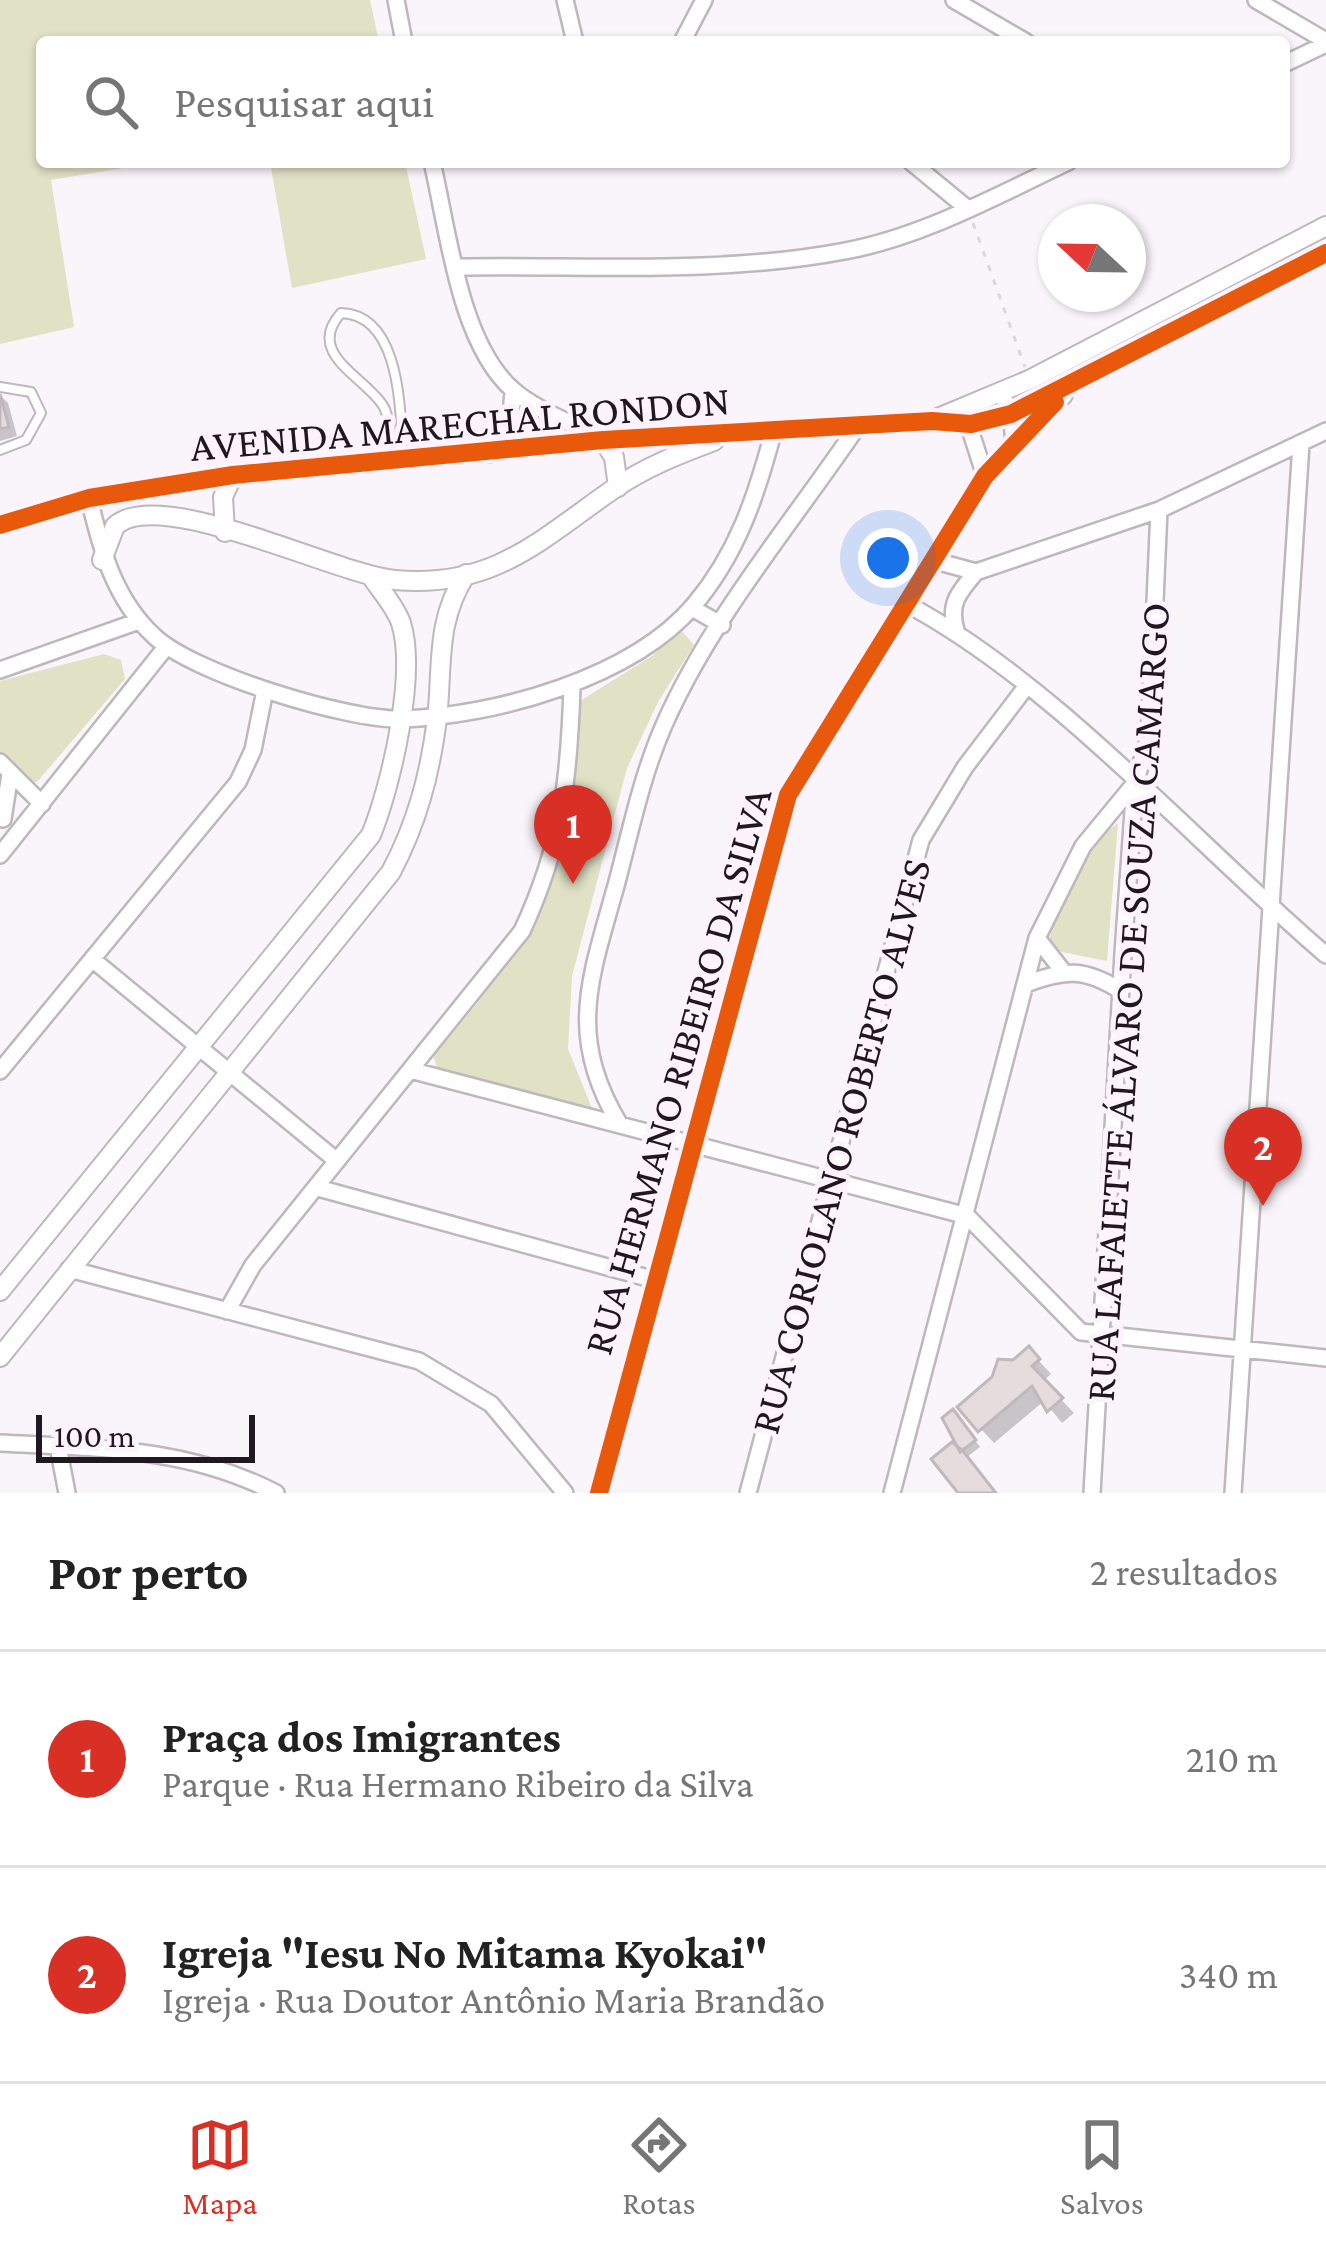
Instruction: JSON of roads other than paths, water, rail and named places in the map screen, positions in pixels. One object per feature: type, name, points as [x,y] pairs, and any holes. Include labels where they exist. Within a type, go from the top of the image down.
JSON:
[{"type":"street","points":[[396,0],[403,36]]},
{"type":"street","points":[[565,0],[573,36]]},
{"type":"street","points":[[685,36],[704,0]]},
{"type":"street","points":[[954,0],[1016,36]]},
{"type":"street","points":[[1256,0],[1326,43]]},
{"type":"street","points":[[1290,61],[1326,43]]},
{"type":"street","points":[[433,168],[477,340],[513,391],[603,440],[614,457],[618,487]]},
{"type":"street","points":[[918,168],[968,208]]},
{"type":"street","points":[[458,267],[765,262],[850,250],[968,208],[1055,168]]},
{"type":"street","name":"AVENIDA MARECHAL RONDON","points":[[966,417],[1001,393],[1126,331],[1324,240]]},
{"type":"street","name":"AVENIDA MARECHAL RONDON","points":[[0,525],[97,497],[233,475],[603,440],[773,433],[1011,413],[1138,351],[1324,240]]},
{"type":"street","points":[[1126,331],[1138,351]]},
{"type":"street","points":[[1013,441],[1079,380]]},
{"type":"street","points":[[489,454],[511,415],[513,391]]},
{"type":"street","points":[[1001,393],[1011,413],[1013,441]]},
{"type":"street","points":[[966,417],[985,476]]},
{"type":"street","points":[[620,1125],[601,1093],[584,1020],[588,988],[649,765],[684,685],[857,427]]},
{"type":"street","points":[[956,630],[951,614],[955,598],[976,572],[1160,510],[1326,431]]},
{"type":"street","points":[[97,497],[94,520],[102,560],[139,621],[166,647],[206,670],[265,690],[399,720],[572,687],[611,668],[692,608],[732,553],[755,502],[773,433]]},
{"type":"street","points":[[102,560],[115,526],[134,515],[164,514],[370,576],[411,580],[466,574],[514,562],[659,461],[730,435]]},
{"type":"street","name":"RUA HERMANO RIBEIRO DA SILVA","points":[[599,1493],[788,795],[985,476],[1013,441]]},
{"type":"street","points":[[1232,1493],[1301,444]]},
{"type":"street","points":[[225,532],[223,496],[233,475]]},
{"type":"street","name":"RUA LAFAIETTE ÁLVARO DE SOUZA CAMARGO","points":[[1092,1493],[1123,953],[1135,783],[1149,737],[1160,510]]},
{"type":"street","points":[[932,560],[976,572]]},
{"type":"street","points":[[1,1359],[392,872],[419,812],[437,714],[440,633],[466,574]]},
{"type":"street","points":[[0,1291],[371,835],[386,800],[399,720],[402,626],[370,576]]},
{"type":"street","points":[[905,603],[956,630],[1026,687],[1326,955]]},
{"type":"street","points":[[692,608],[722,625]]},
{"type":"street","points":[[0,670],[139,621]]},
{"type":"street","points":[[0,855],[166,647]]},
{"type":"street","points":[[227,1311],[253,1265],[522,931],[545,881],[568,795],[572,687]]},
{"type":"street","name":"RUA CORIOLANO ROBERTO ALVES","points":[[748,1493],[921,840],[965,767],[1026,687]]},
{"type":"street","points":[[0,1071],[238,782],[254,750],[265,690]]},
{"type":"street","points":[[5,768],[40,807]]},
{"type":"street","points":[[5,768],[2,820],[40,807]]},
{"type":"street","points":[[892,1493],[1037,938],[1050,903],[1083,846],[1135,783]]},
{"type":"street","points":[[1037,938],[1062,970]]},
{"type":"street","points":[[1093,973],[1123,953]]},
{"type":"street","points":[[92,959],[337,1161]]},
{"type":"street","points":[[1026,984],[1062,970],[1093,973],[1121,991]]},
{"type":"street","points":[[410,1070],[967,1216],[1081,1332],[1244,1353],[1326,1358]]},
{"type":"street","points":[[318,1188],[655,1280]]},
{"type":"street","points":[[69,1269],[419,1360],[491,1404],[565,1493]]},
{"type":"street","points":[[0,1325],[20,1332]]},
{"type":"street","points":[[0,1443],[153,1451],[214,1466],[276,1493]]},
{"type":"street","points":[[58,1446],[67,1493]]},
{"type":"lane","points":[[341,313],[370,325],[394,367],[395,462],[382,405],[333,354],[331,327],[341,313]]},
{"type":"lane","points":[[0,387],[31,392],[41,413],[26,440],[0,449]]},
{"type":"place","name":"Praça dos Imigrantes","points":[[573,884]]},
{"type":"place","name":"Igreja \"Iesu No Mitama Kyokai\"","points":[[1263,1206]]}]
